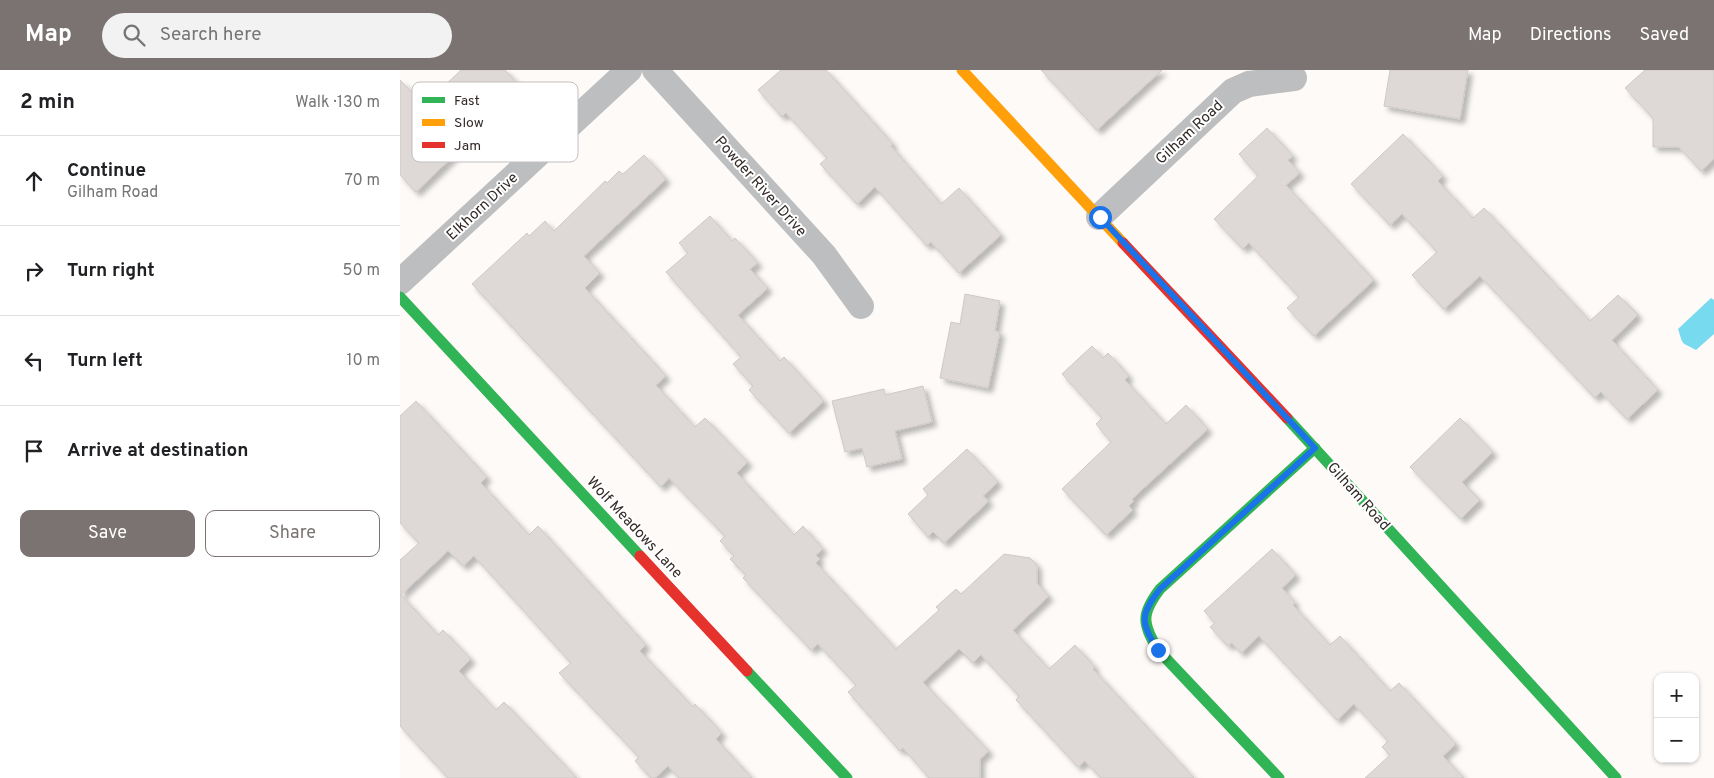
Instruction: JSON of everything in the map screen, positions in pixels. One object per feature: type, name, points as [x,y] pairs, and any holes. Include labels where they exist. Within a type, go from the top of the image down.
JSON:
[{"type":"street","name":"Elkhorn Drive","points":[[578,117],[629,70]]},
{"type":"street","name":"Powder River Drive","points":[[655,70],[824,256],[862,306]]},
{"type":"street","name":"Gilham Road","points":[[962,70],[1315,448],[1616,778]]},
{"type":"street","name":"Gilham Road","points":[[1100,217],[1233,91],[1249,84],[1294,78]]},
{"type":"street","name":"Elkhorn Drive","points":[[400,282],[530,162]]},
{"type":"street","name":"Wolf Meadows Lane","points":[[400,297],[847,778]]},
{"type":"street","points":[[1279,778],[1158,650],[1148,634],[1145,620],[1148,606],[1160,589],[1315,448]]},
{"type":"water","points":[[1711,298],[1714,300],[1714,334],[1696,350],[1683,343],[1678,329]]},
{"type":"building","points":[[461,70],[505,70],[516,82],[448,82]]},
{"type":"building","points":[[781,70],[826,70],[893,144],[891,146],[941,204],[959,188],[1001,235],[959,273],[931,242],[927,246],[875,187],[857,204],[820,164],[827,158],[786,113],[782,117],[758,90]]},
{"type":"building","points":[[1041,70],[1162,70],[1097,130]]},
{"type":"building","points":[[1390,70],[1468,70],[1460,119],[1384,106]]},
{"type":"building","points":[[1645,70],[1714,70],[1714,159],[1701,171],[1679,147],[1653,147],[1653,118],[1625,88]]},
{"type":"building","points":[[400,80],[412,92],[412,162],[447,162],[416,192],[400,175]]},
{"type":"building","points":[[1267,128],[1293,156],[1288,160],[1300,173],[1286,185],[1374,280],[1314,336],[1287,308],[1299,297],[1249,243],[1243,249],[1214,219],[1258,176],[1239,154]]},
{"type":"building","points":[[1403,134],[1443,176],[1438,181],[1473,218],[1484,208],[1590,321],[1618,295],[1638,315],[1612,340],[1658,390],[1627,419],[1601,392],[1595,398],[1480,276],[1444,309],[1412,275],[1437,252],[1402,214],[1390,225],[1351,184]]},
{"type":"building","points":[[644,155],[666,179],[584,256],[600,273],[585,288],[666,376],[656,385],[695,427],[705,418],[748,462],[737,473],[794,535],[803,526],[823,549],[816,555],[820,559],[816,563],[896,649],[939,610],[936,607],[956,589],[961,594],[1004,554],[1030,558],[1037,565],[1037,583],[1049,596],[1013,630],[1049,669],[1075,645],[1095,667],[1093,669],[1194,778],[1101,778],[1085,761],[1078,767],[1016,700],[1019,696],[981,655],[973,663],[959,649],[923,682],[989,751],[980,759],[980,778],[929,778],[903,748],[900,751],[848,692],[856,685],[818,644],[811,650],[743,578],[746,575],[730,559],[734,556],[720,541],[725,536],[669,478],[661,487],[472,284],[527,233],[529,236],[545,221],[554,231],[605,181],[607,183],[619,171],[623,174]]},
{"type":"building","points":[[710,216],[732,241],[735,238],[758,263],[750,269],[768,288],[738,315],[780,361],[784,357],[824,401],[789,433],[749,390],[753,386],[733,364],[741,357],[666,272],[688,253],[679,243]]},
{"type":"building","points":[[965,294],[1000,301],[995,331],[1000,332],[988,388],[940,378],[951,322],[960,324]]},
{"type":"building","points":[[1092,346],[1103,358],[1108,353],[1129,376],[1125,380],[1166,424],[1186,405],[1208,429],[1132,499],[1134,501],[1129,506],[1133,510],[1106,535],[1062,489],[1111,442],[1096,424],[1102,418],[1062,374]]},
{"type":"building","points":[[923,386],[932,422],[895,431],[902,459],[867,467],[862,448],[845,452],[832,401],[884,389],[885,395]]},
{"type":"building","points":[[416,401],[487,477],[481,483],[529,535],[538,526],[646,645],[640,651],[693,707],[695,704],[722,733],[716,739],[752,778],[679,778],[668,766],[655,778],[651,778],[635,761],[639,757],[559,673],[571,663],[474,556],[463,566],[448,551],[401,595],[438,635],[443,630],[471,659],[459,671],[496,710],[504,702],[577,778],[448,778],[400,726],[400,560],[419,543],[400,523],[400,416]]},
{"type":"building","points":[[1460,418],[1493,452],[1462,482],[1480,500],[1461,519],[1410,467]]},
{"type":"building","points":[[967,449],[998,482],[983,496],[989,501],[944,543],[933,532],[928,537],[908,514],[928,495],[923,489]]},
{"type":"building","points":[[1272,549],[1296,575],[1282,588],[1295,602],[1293,605],[1330,645],[1340,636],[1390,691],[1399,683],[1456,744],[1443,756],[1464,778],[1365,778],[1390,755],[1382,747],[1388,741],[1354,704],[1337,720],[1259,636],[1241,653],[1232,643],[1228,646],[1210,627],[1215,623],[1204,611]]},
{"type":"traffic: fast","points":[[400,297],[640,556]]},
{"type":"traffic: fast","points":[[1287,418],[1616,778]]},
{"type":"traffic: fast","points":[[1279,778],[1158,650],[1149,633],[1146,619],[1149,605],[1160,589],[1315,448]]},
{"type":"traffic: fast","points":[[747,671],[847,778]]},
{"type":"traffic: slow","points":[[962,70],[1123,243]]},
{"type":"traffic: jam","points":[[1123,243],[1287,418]]},
{"type":"traffic: jam","points":[[640,556],[747,671]]},
{"type":"route","points":[[1100,217],[1315,448],[1160,589],[1148,606],[1145,620],[1148,634],[1158,650]]}]
